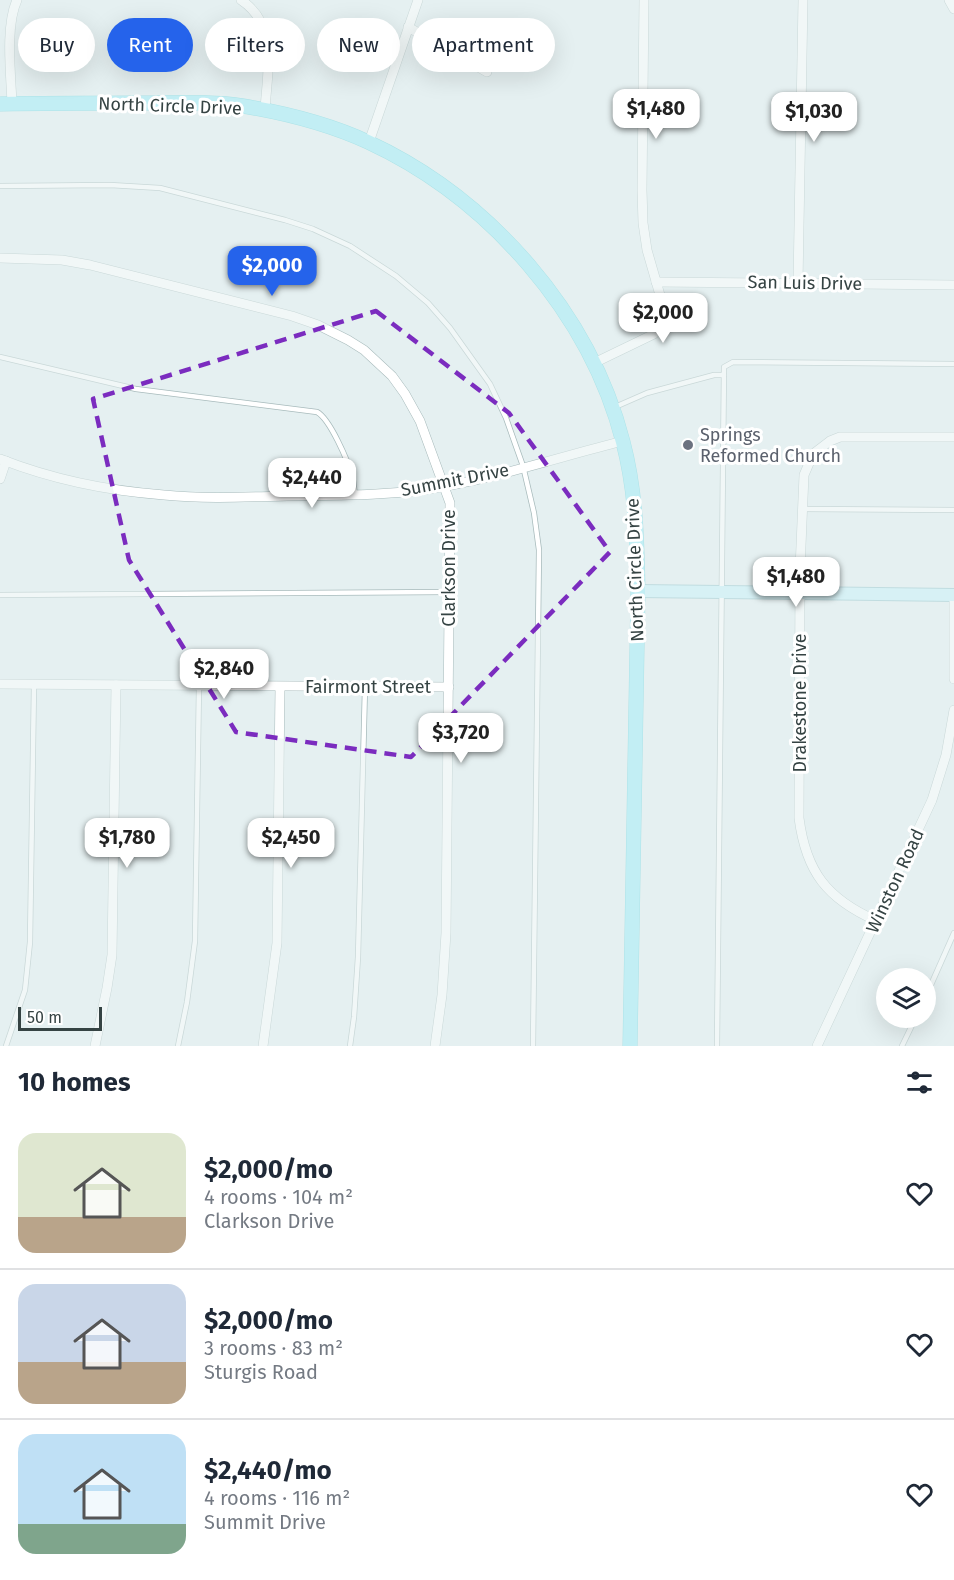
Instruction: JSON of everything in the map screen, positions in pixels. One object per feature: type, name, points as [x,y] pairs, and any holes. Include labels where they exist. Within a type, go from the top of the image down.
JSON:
[{"type":"main road","name":"North Circle Drive","points":[[6,104],[172,103],[239,106],[307,120],[369,142],[436,181],[473,209],[521,255],[542,279],[577,331],[594,363],[613,408],[623,441],[635,503],[638,591],[630,1046]]},
{"type":"main road","points":[[638,591],[954,595]]},
{"type":"street","points":[[6,104],[10,28],[16,0]]},
{"type":"street","points":[[241,0],[257,13],[266,32],[268,43],[265,110]]},
{"type":"street","points":[[369,142],[418,0]]},
{"type":"street","points":[[594,363],[654,334],[660,327],[663,311],[644,236],[642,190],[644,0]]},
{"type":"street","points":[[798,283],[802,0]]},
{"type":"street","points":[[949,0],[954,9]]},
{"type":"street","points":[[408,27],[412,29]]},
{"type":"street","name":"Clarkson Drive","points":[[0,258],[62,260],[90,265],[292,316],[332,332],[364,350],[378,362],[405,394],[420,422],[450,503],[446,933],[442,995],[435,1046]]},
{"type":"street","name":"San Luis Drive","points":[[656,282],[954,285]]},
{"type":"street","name":"Drakestone Drive","points":[[877,921],[846,906],[831,893],[818,878],[804,850],[799,818],[800,593],[804,475],[813,454],[830,441],[850,436],[954,437]]},
{"type":"street","name":"Summit Drive","points":[[3,460],[93,485],[165,496],[354,495],[408,492],[443,486],[623,441]]},
{"type":"street","points":[[0,479],[3,460]]},
{"type":"street","points":[[954,595],[954,679]]},
{"type":"street","name":"Fairmont Street","points":[[0,684],[448,687]]},
{"type":"street","points":[[94,1046],[107,988],[113,936],[116,685]]},
{"type":"street","points":[[263,1046],[277,942],[280,687]]},
{"type":"street","name":"Winston Road","points":[[817,1046],[932,800],[946,755],[954,710]]},
{"type":"lane","points":[[0,186],[110,185],[160,188],[313,229],[350,246],[396,276],[428,303],[450,328],[490,384],[506,418],[522,466],[534,513],[539,550],[533,1046]]},
{"type":"lane","points":[[0,357],[136,389],[317,412],[327,421],[349,467],[354,495]]},
{"type":"lane","points":[[717,1046],[724,367],[733,362],[954,364]]},
{"type":"lane","points":[[613,408],[647,393],[714,375],[724,375]]},
{"type":"lane","points":[[803,509],[954,510]]},
{"type":"lane","points":[[0,595],[449,592]]},
{"type":"lane","points":[[6,1046],[25,990],[30,942],[34,684]]},
{"type":"lane","points":[[178,1046],[187,1002],[195,941],[199,686]]},
{"type":"lane","points":[[350,1046],[358,957],[365,687]]},
{"type":"lane","points":[[936,974],[954,933]]},
{"type":"lane","points":[[902,1046],[911,1028]]},
{"type":"highlighted area","points":[[376,311],[509,413],[610,552],[411,757],[236,732],[129,560],[93,399]]},
{"type":"place","name":"Springs Reformed Church","points":[[688,445]]}]
